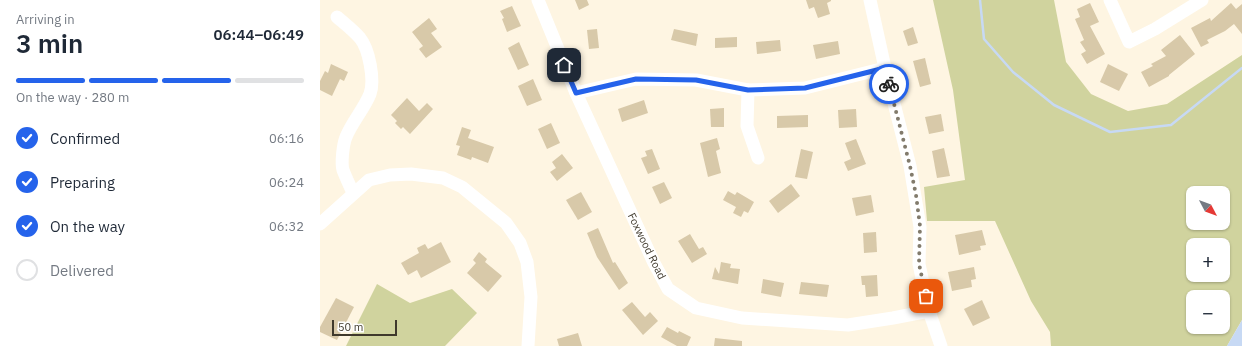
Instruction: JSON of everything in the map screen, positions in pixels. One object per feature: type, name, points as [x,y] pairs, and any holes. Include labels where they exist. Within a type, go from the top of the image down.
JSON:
[{"type":"street","name":"Foxwood Road","points":[[538,0],[576,93],[654,263],[668,289],[696,308],[742,318],[848,325],[929,311]]},
{"type":"street","points":[[870,0],[885,68],[910,166],[920,226],[919,264],[929,311],[940,346]]},
{"type":"street","points":[[1110,0],[1129,42],[1155,29],[1202,0]]},
{"type":"street","points":[[337,17],[351,28],[361,39],[368,57],[372,84],[370,94],[364,107],[345,138],[343,169],[353,193]]},
{"type":"street","points":[[576,93],[636,79],[696,80],[748,90],[805,88],[885,68]]},
{"type":"street","points":[[748,90],[747,126],[758,158]]},
{"type":"street","points":[[321,225],[353,193],[369,180],[390,175],[412,174],[443,178],[462,187],[506,223],[520,243],[527,262],[531,297],[528,346]]},
{"type":"green space","points":[[933,0],[1054,0],[1066,62],[1091,94],[1128,111],[1167,104],[1242,55],[1242,320],[1227,346],[1051,346],[1050,332],[1031,301],[995,221],[927,221],[924,187],[965,180],[953,90]]},
{"type":"green space","points":[[377,284],[410,303],[452,289],[477,313],[445,346],[346,346]]},
{"type":"water","points":[[1242,320],[1242,346],[1227,346]]},
{"type":"building","points":[[575,0],[587,0],[589,5],[579,10]]},
{"type":"building","points":[[806,0],[831,0],[827,3],[830,14],[818,18],[814,7],[809,9]]},
{"type":"building","points":[[1090,3],[1099,22],[1090,26],[1105,54],[1087,64],[1081,54],[1086,51],[1080,42],[1084,40],[1075,19],[1080,17],[1077,9]]},
{"type":"building","points":[[1231,3],[1236,9],[1242,4],[1242,34],[1234,24],[1225,31],[1207,40],[1209,43],[1201,47],[1191,28],[1210,18],[1211,21]]},
{"type":"building","points":[[512,6],[521,26],[507,32],[502,19],[504,18],[500,11]]},
{"type":"building","points":[[429,18],[437,29],[431,33],[442,47],[426,58],[419,49],[423,46],[412,32]]},
{"type":"building","points":[[913,27],[918,43],[908,46],[903,31]]},
{"type":"building","points":[[597,29],[599,48],[589,49],[587,30]]},
{"type":"building","points":[[674,29],[698,34],[696,46],[671,40]]},
{"type":"building","points":[[1180,35],[1195,54],[1169,76],[1149,87],[1141,72],[1153,66],[1151,64],[1166,56],[1161,50]]},
{"type":"building","points":[[737,37],[737,47],[715,48],[715,38]]},
{"type":"building","points":[[780,40],[781,51],[757,54],[756,42]]},
{"type":"building","points":[[838,41],[840,54],[816,59],[813,45]]},
{"type":"building","points":[[519,42],[529,65],[518,70],[508,48]]},
{"type":"building","points":[[925,58],[931,84],[920,87],[913,61]]},
{"type":"building","points":[[331,64],[348,72],[344,81],[340,79],[332,96],[320,90],[320,81],[325,71],[328,73]]},
{"type":"building","points":[[1108,64],[1128,74],[1119,91],[1100,82]]},
{"type":"building","points":[[533,79],[542,100],[527,106],[518,86]]},
{"type":"building","points":[[407,98],[419,111],[427,103],[433,109],[410,134],[403,127],[401,129],[395,123],[397,121],[391,115]]},
{"type":"building","points":[[644,100],[648,113],[622,122],[618,109]]},
{"type":"building","points":[[724,108],[724,127],[711,127],[710,109]]},
{"type":"building","points":[[856,109],[857,127],[839,128],[838,110]]},
{"type":"building","points":[[941,114],[944,131],[929,134],[925,117]]},
{"type":"building","points":[[808,115],[808,127],[777,128],[777,116]]},
{"type":"building","points":[[551,123],[560,143],[547,149],[538,129]]},
{"type":"building","points":[[462,127],[471,130],[468,138],[494,147],[488,163],[472,157],[471,160],[457,155],[460,146],[456,145]]},
{"type":"building","points":[[717,138],[720,149],[716,151],[721,173],[708,177],[700,143]]},
{"type":"building","points":[[856,139],[866,164],[848,171],[844,162],[851,159],[845,143]]},
{"type":"building","points":[[944,148],[950,176],[937,178],[932,151]]},
{"type":"building","points":[[652,149],[660,169],[648,174],[641,158],[647,156],[645,151]]},
{"type":"building","points":[[801,149],[813,152],[807,179],[795,177]]},
{"type":"building","points":[[562,154],[573,168],[557,181],[550,172],[556,168],[552,162]]},
{"type":"building","points":[[664,182],[672,198],[660,204],[652,187]]},
{"type":"building","points":[[791,184],[800,196],[778,213],[769,201]]},
{"type":"building","points":[[728,191],[735,195],[737,192],[754,202],[748,213],[744,211],[741,217],[733,213],[736,207],[723,200]]},
{"type":"building","points":[[581,192],[592,212],[578,220],[566,200]]},
{"type":"building","points":[[871,195],[874,212],[856,216],[852,198]]},
{"type":"building","points":[[598,228],[613,263],[615,262],[628,283],[619,290],[597,257],[587,233]]},
{"type":"building","points":[[982,230],[986,245],[980,246],[981,250],[959,255],[955,235]]},
{"type":"building","points":[[876,232],[877,252],[864,253],[863,233]]},
{"type":"building","points":[[690,234],[699,249],[703,247],[707,254],[692,263],[678,241]]},
{"type":"building","points":[[441,242],[451,262],[421,278],[417,270],[408,275],[401,263],[419,253],[417,248],[425,244],[428,249]]},
{"type":"building","points":[[479,252],[487,259],[485,262],[502,276],[488,292],[467,273],[476,263],[473,260]]},
{"type":"building","points":[[721,262],[731,264],[730,268],[740,269],[738,284],[712,279],[715,267],[719,274]]},
{"type":"building","points":[[974,267],[976,279],[971,280],[972,287],[952,291],[948,272]]},
{"type":"building","points":[[877,275],[878,296],[866,297],[865,285],[862,285],[861,276]]},
{"type":"building","points":[[763,279],[784,283],[781,297],[761,293]]},
{"type":"building","points":[[801,282],[829,285],[827,297],[799,294]]},
{"type":"building","points":[[336,298],[354,307],[337,340],[320,332],[320,327]]},
{"type":"building","points":[[982,300],[990,318],[973,326],[964,309]]},
{"type":"building","points":[[632,302],[645,317],[650,312],[658,321],[643,335],[622,310]]},
{"type":"building","points":[[667,327],[678,333],[679,331],[691,337],[687,346],[677,346],[661,337]]},
{"type":"building","points":[[578,333],[582,346],[559,346],[557,339]]},
{"type":"building","points":[[715,338],[742,341],[742,346],[714,346]]},
{"type":"waterway","points":[[980,0],[984,39],[1013,72],[1054,105],[1110,132],[1171,125],[1242,68]]},
{"type":"way so far","points":[[889,84],[916,195],[920,226],[919,264],[926,296]]},
{"type":"route","points":[[564,65],[576,93],[636,79],[696,80],[748,90],[805,88],[885,68],[889,84]]}]
